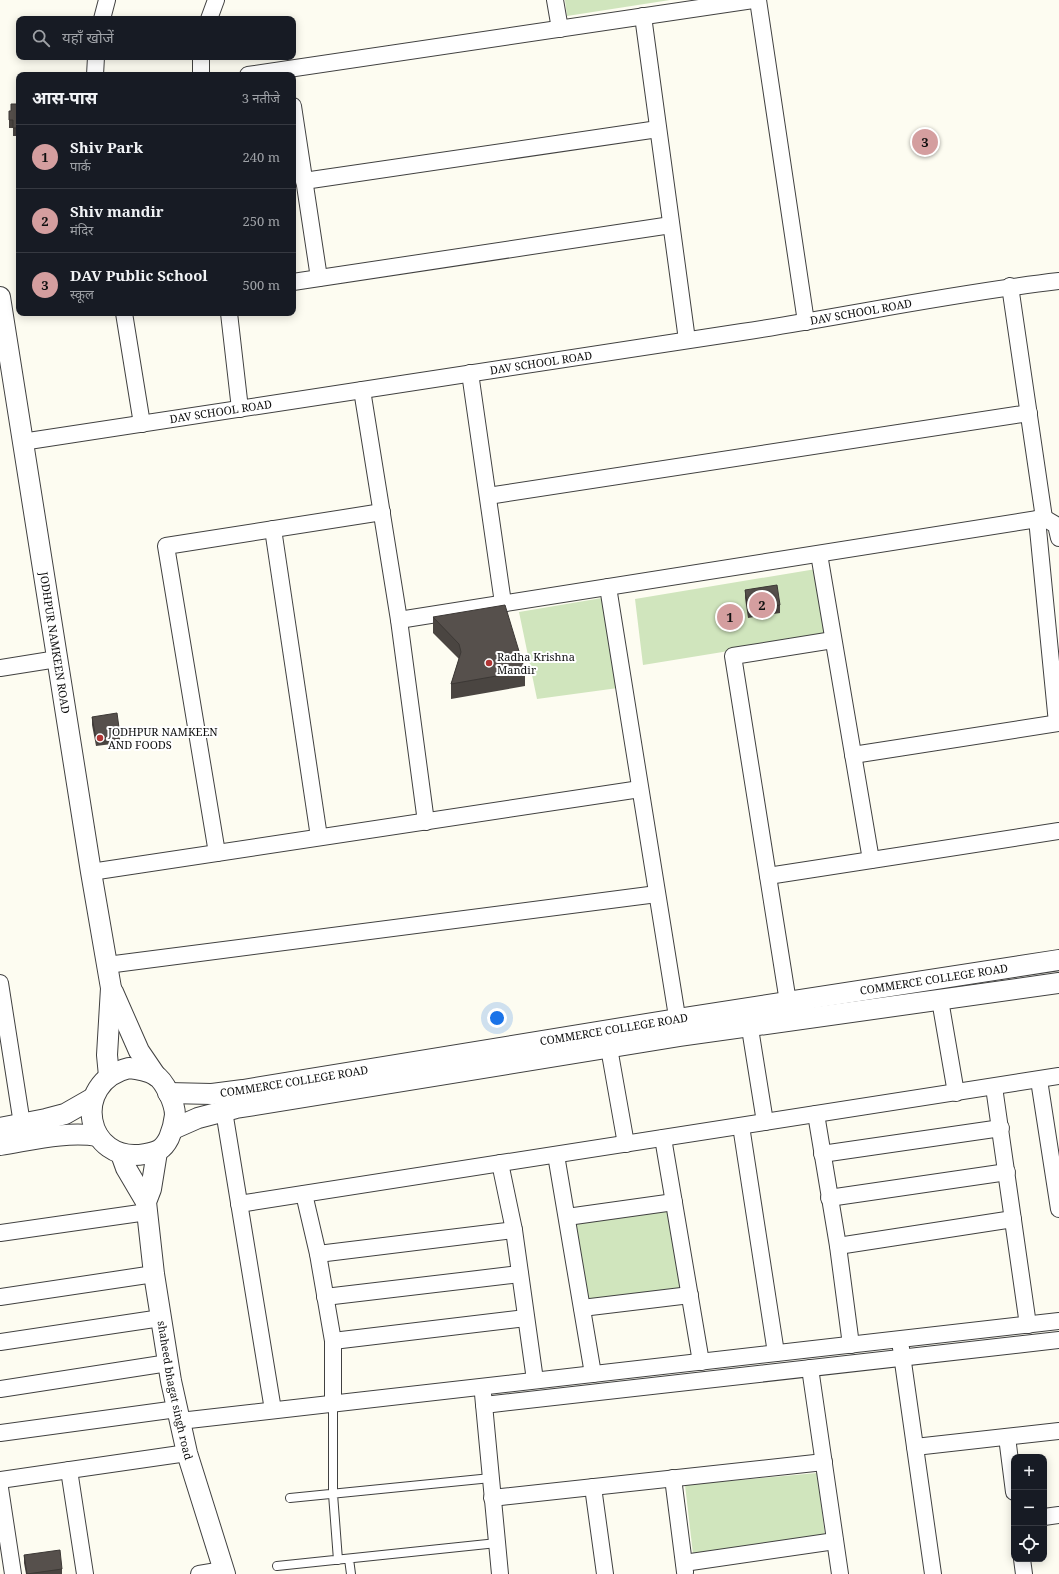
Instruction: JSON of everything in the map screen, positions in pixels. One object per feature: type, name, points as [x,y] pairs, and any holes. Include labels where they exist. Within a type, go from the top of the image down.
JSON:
[{"type":"street","points":[[103,16],[106,0]]},
{"type":"street","points":[[211,16],[216,0]]},
{"type":"street","points":[[555,0],[560,29]]},
{"type":"street","points":[[288,72],[753,0]]},
{"type":"street","points":[[758,0],[806,322]]},
{"type":"street","points":[[643,16],[687,340]]},
{"type":"street","points":[[95,72],[96,60]]},
{"type":"street","points":[[200,60],[201,72]]},
{"type":"street","points":[[296,127],[319,278]]},
{"type":"street","points":[[304,182],[658,129]]},
{"type":"street","points":[[296,282],[671,225]]},
{"type":"street","name":"DAV SCHOOL ROAD","points":[[22,442],[806,322],[1010,286],[1059,281]]},
{"type":"street","points":[[853,755],[1058,723],[1041,519],[1029,413],[1010,286]]},
{"type":"street","name":"JODHPUR NAMKEEN ROAD","points":[[0,297],[6,369],[22,442],[91,872],[112,988]]},
{"type":"street","points":[[124,316],[142,424]]},
{"type":"street","points":[[229,316],[240,409]]},
{"type":"street","points":[[470,373],[503,603]]},
{"type":"street","points":[[362,390],[399,620],[426,822]]},
{"type":"street","points":[[488,496],[1029,413]]},
{"type":"street","points":[[217,853],[166,546],[382,512]]},
{"type":"street","points":[[399,620],[1041,519],[1056,525],[1059,538]]},
{"type":"street","points":[[273,529],[319,838]]},
{"type":"street","points":[[819,554],[871,860]]},
{"type":"street","points":[[608,587],[679,1028]]},
{"type":"street","points":[[788,1002],[733,656],[834,640]]},
{"type":"street","points":[[0,668],[57,659]]},
{"type":"street","points":[[91,872],[640,789]]},
{"type":"street","points":[[768,876],[1059,831]]},
{"type":"street","points":[[107,965],[657,894]]},
{"type":"street","name":"COMMERCE COLLEGE ROAD","points":[[749,1017],[788,1002],[1059,960]]},
{"type":"street","points":[[0,983],[3,1025],[22,1124]]},
{"type":"street","points":[[173,1129],[198,1118],[224,1111],[609,1048],[679,1028],[749,1017],[940,1000],[1059,983]]},
{"type":"street","points":[[109,1076],[107,1055],[112,988]]},
{"type":"street","points":[[112,988],[138,1048],[156,1076],[165,1084],[175,1113],[173,1129],[166,1144],[157,1152],[139,1155],[121,1154],[108,1147],[98,1136],[92,1125],[91,1112],[93,1098],[100,1085],[109,1076],[119,1070],[129,1068],[138,1069],[156,1076]]},
{"type":"street","points":[[940,1000],[956,1093]]},
{"type":"street","points":[[749,1017],[765,1122]]},
{"type":"street","name":"COMMERCE COLLEGE ROAD","points":[[168,1093],[212,1094],[679,1028]]},
{"type":"street","points":[[609,1048],[626,1144]]},
{"type":"street","points":[[239,1204],[1059,1076]]},
{"type":"street","points":[[1039,1080],[1054,1142],[1059,1209]]},
{"type":"street","points":[[994,1087],[1028,1325]]},
{"type":"street","points":[[0,1128],[65,1114],[93,1098]]},
{"type":"street","points":[[224,1111],[272,1410]]},
{"type":"street","points":[[816,1114],[838,1246],[851,1345]]},
{"type":"street","points":[[741,1126],[776,1353]]},
{"type":"street","points":[[822,1154],[1000,1128]]},
{"type":"street","points":[[0,1145],[70,1134],[98,1136]]},
{"type":"street","points":[[664,1138],[701,1362]]},
{"type":"street","points":[[147,1207],[157,1152]]},
{"type":"street","points":[[121,1154],[126,1168],[147,1207]]},
{"type":"street","points":[[556,1155],[593,1374]]},
{"type":"street","points":[[500,1163],[514,1230],[535,1380]]},
{"type":"street","points":[[829,1198],[1007,1172]]},
{"type":"street","points":[[304,1194],[318,1254],[333,1341],[333,1402]]},
{"type":"street","points":[[567,1217],[674,1202]]},
{"type":"street","points":[[0,1233],[147,1207]]},
{"type":"street","name":"shaheed bhagat singh road","points":[[147,1207],[154,1274],[168,1363],[187,1453],[224,1572]]},
{"type":"street","points":[[838,1246],[1013,1219]]},
{"type":"street","points":[[318,1254],[514,1230]]},
{"type":"street","points":[[0,1297],[154,1274]]},
{"type":"street","points":[[325,1297],[520,1274]]},
{"type":"street","points":[[582,1308],[690,1295]]},
{"type":"street","points":[[0,1342],[161,1318]]},
{"type":"street","points":[[333,1341],[526,1318]]},
{"type":"street","points":[[0,1432],[179,1415],[272,1410],[1059,1321]]},
{"type":"street","points":[[900,1339],[933,1574]]},
{"type":"street","points":[[484,1405],[1059,1340]]},
{"type":"street","points":[[0,1389],[168,1363]]},
{"type":"street","points":[[810,1368],[840,1574]]},
{"type":"street","points":[[483,1386],[490,1478],[500,1574]]},
{"type":"street","points":[[915,1447],[1059,1431]]},
{"type":"street","points":[[1007,1437],[1014,1490]]},
{"type":"street","points":[[0,1480],[187,1453]]},
{"type":"street","points":[[492,1498],[824,1462]]},
{"type":"street","points":[[68,1470],[85,1574]]},
{"type":"street","points":[[673,1478],[684,1568],[835,1541]]},
{"type":"street","points":[[593,1487],[606,1574]]},
{"type":"street","points":[[0,1488],[13,1574]]},
{"type":"street","points":[[1047,1517],[1059,1515]]},
{"type":"street","points":[[1022,1562],[1024,1574]]},
{"type":"street","points":[[199,1574],[224,1572]]},
{"type":"lane","points":[[333,1402],[333,1494],[338,1560]]},
{"type":"lane","points":[[290,1498],[490,1478]]},
{"type":"lane","points":[[277,1566],[497,1543]]},
{"type":"lane","points":[[349,1559],[351,1574]]},
{"type":"green space","points":[[565,0],[670,0],[567,16]]},
{"type":"green space","points":[[816,569],[826,635],[643,665],[635,599]]},
{"type":"green space","points":[[602,598],[618,688],[537,699],[519,612]]},
{"type":"green space","points":[[670,1209],[683,1289],[588,1303],[576,1223]]},
{"type":"green space","points":[[817,1473],[825,1535],[693,1554],[685,1485]]},
{"type":"building","points":[[11,104],[16,104],[16,128],[13,128],[13,120],[9,120],[9,111],[11,111]]},
{"type":"building","points":[[777,585],[780,605],[748,610],[745,590]]},
{"type":"building","name":"Radha Krishna Mandir","points":[[505,605],[525,671],[451,684],[461,652],[459,644],[433,617]]},
{"type":"building","points":[[117,713],[120,735],[96,739],[92,717]]},
{"type":"building","points":[[60,1550],[62,1569],[27,1574],[24,1555]]},
{"type":"place","name":"DAV Public School","points":[[925,142]]},
{"type":"place","name":"Shiv mandir","points":[[762,605]]},
{"type":"place","name":"Shiv Park","points":[[730,617]]},
{"type":"place","name":"Radha Krishna Mandir","points":[[489,663]]},
{"type":"place","name":"JODHPUR NAMKEEN AND FOODS","points":[[100,738]]}]
